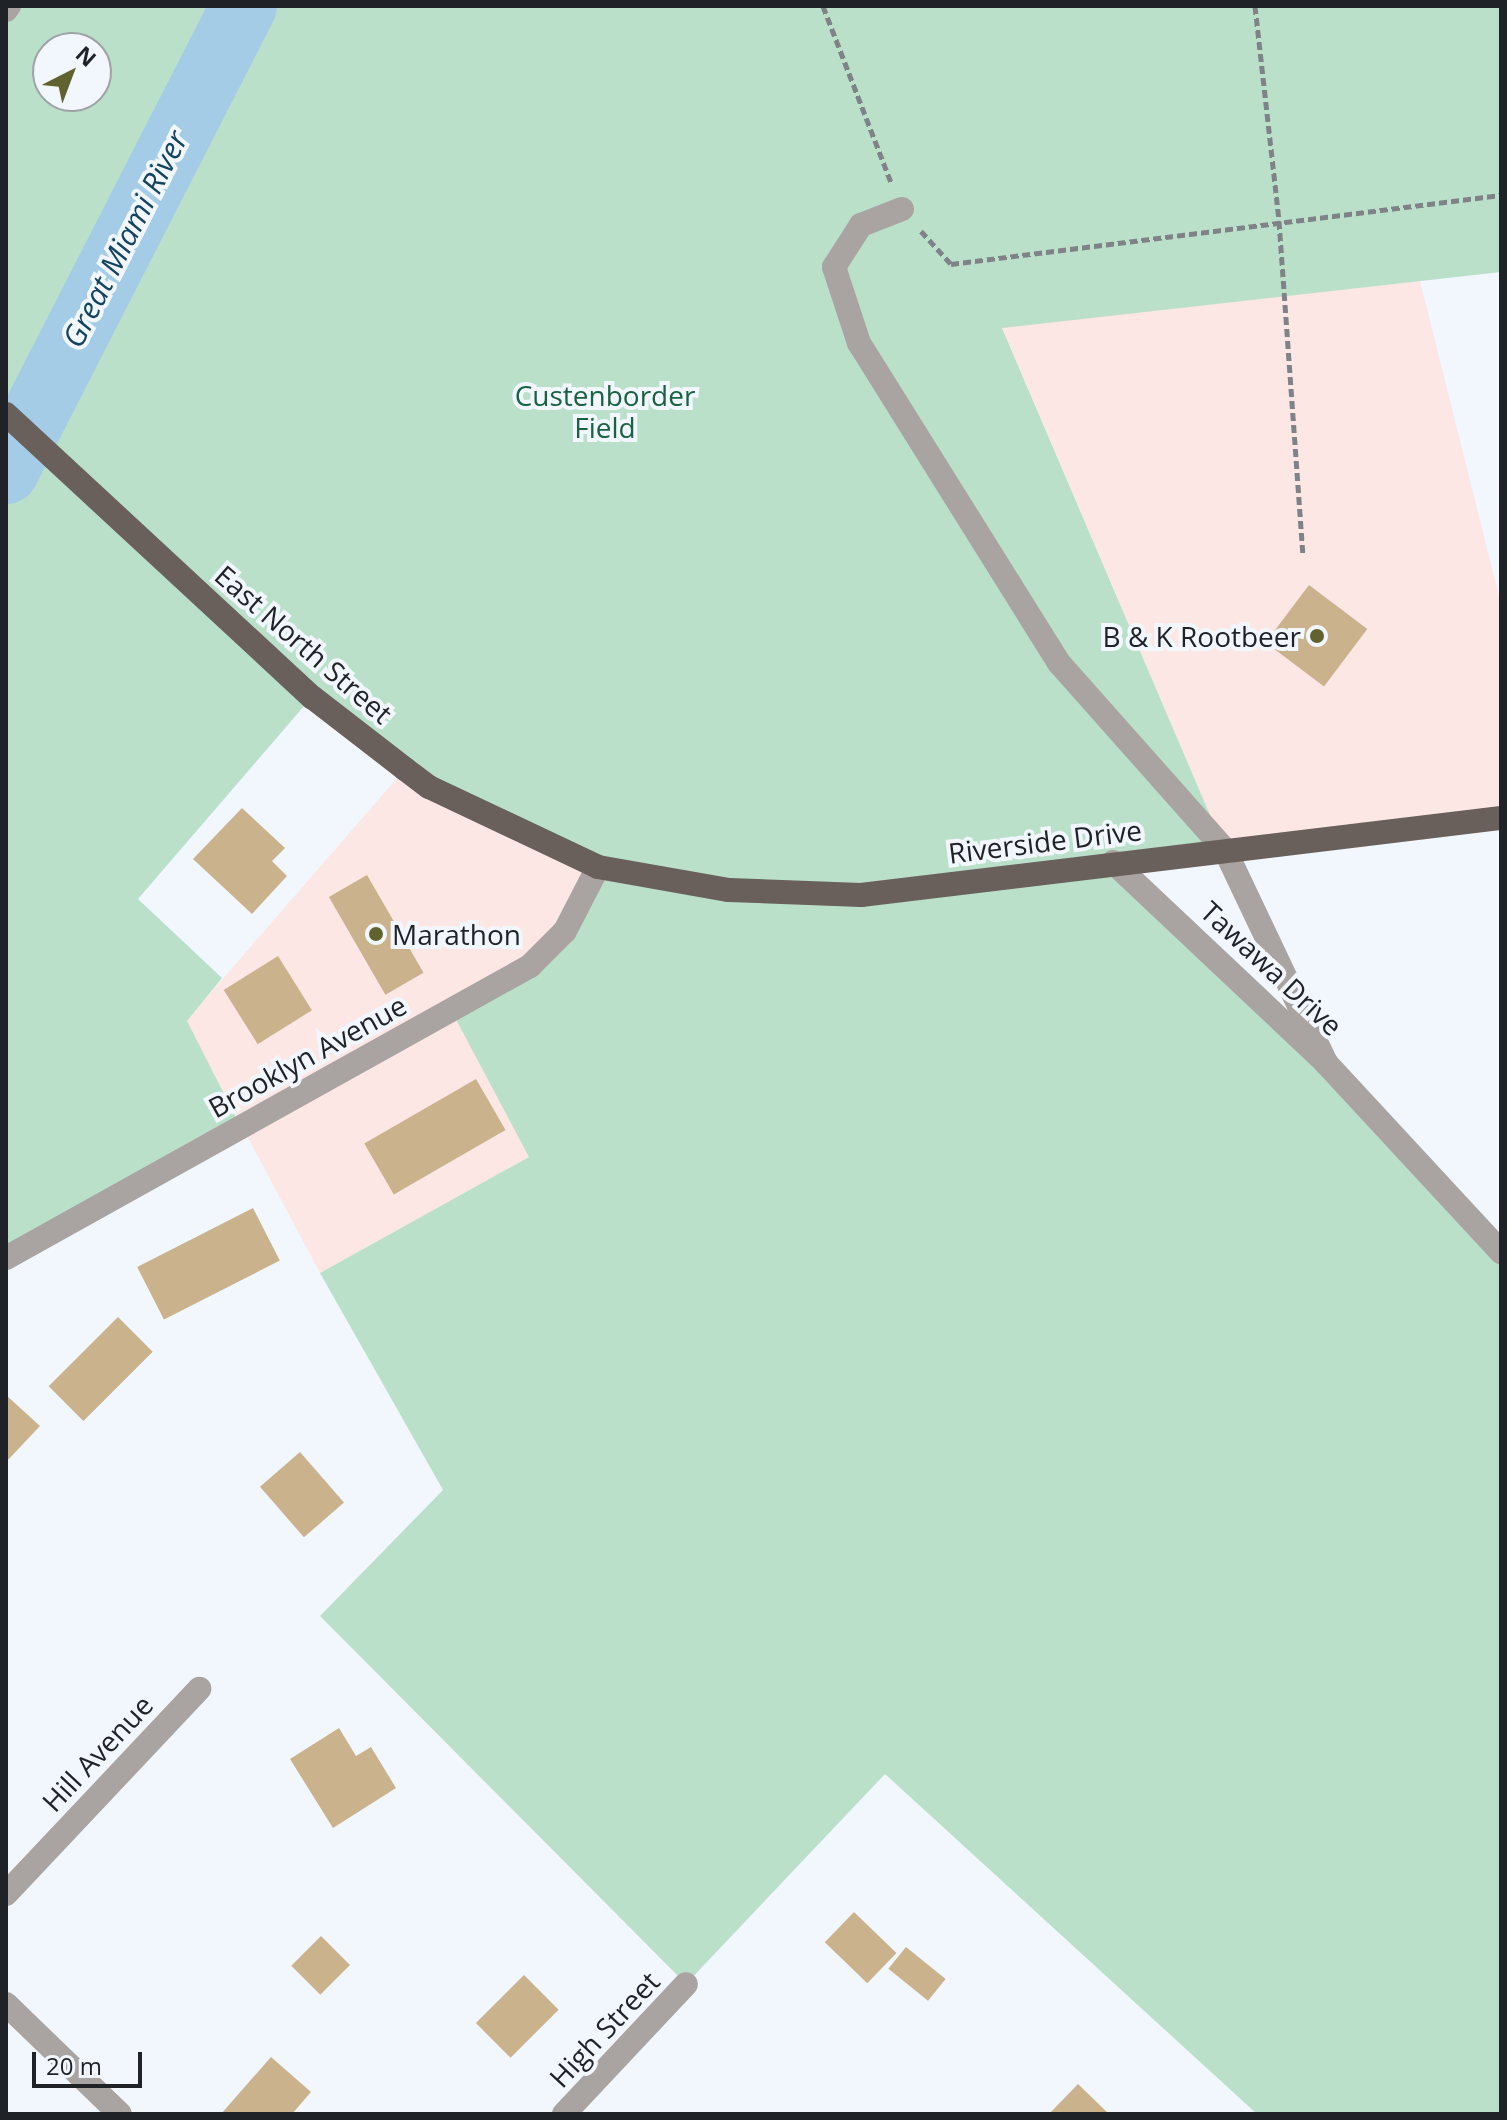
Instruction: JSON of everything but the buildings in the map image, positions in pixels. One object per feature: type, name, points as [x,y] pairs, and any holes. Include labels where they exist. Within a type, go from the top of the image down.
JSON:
[{"type":"main road","name":"East North Street","points":[[6,414],[312,697],[429,787],[598,867]]},
{"type":"main road","name":"Riverside Drive","points":[[598,867],[729,890],[861,895],[1113,862],[1501,818]]},
{"type":"street","name":"Tawawa Drive","points":[[902,209],[861,225],[834,267],[859,343],[1059,663],[1225,850],[1326,1063]]},
{"type":"street","name":"Tawawa Drive","points":[[1113,862],[1326,1063]]},
{"type":"street","name":"Brooklyn Avenue","points":[[6,1258],[530,966],[565,931],[598,867]]},
{"type":"street","points":[[1326,1063],[1501,1252]]},
{"type":"street","name":"Hill Avenue","points":[[6,1894],[199,1689]]},
{"type":"street","name":"High Street","points":[[564,2114],[686,1984]]},
{"type":"street","points":[[6,2004],[120,2114]]},
{"type":"path","points":[[823,6],[902,209],[951,264],[1501,195]]},
{"type":"path","points":[[1255,6],[1279,221],[1303,555]]},
{"type":"shaded area","points":[[1420,281],[1501,604],[1501,818],[1225,850],[1002,327]]},
{"type":"shaded area","points":[[405,769],[598,867],[565,931],[452,1010],[530,1157],[320,1273],[186,1021]]},
{"type":"green space","name":"Custenborder Field","points":[[6,6],[1501,6],[1501,272],[1002,328],[1225,850],[1115,862],[1501,1252],[1501,2114],[1257,2114],[885,1774],[686,1984],[320,1616],[443,1490],[320,1273],[529,1157],[451,1010],[531,966],[597,867],[429,787],[311,698],[138,899],[222,978],[187,1021],[241,1127],[6,1258]]},
{"type":"waterway","name":"Great Miami River","points":[[6,471],[244,6]]},
{"type":"place","name":"B & K Rootbeer","points":[[1317,636]]},
{"type":"place","name":"Marathon","points":[[376,934]]}]
